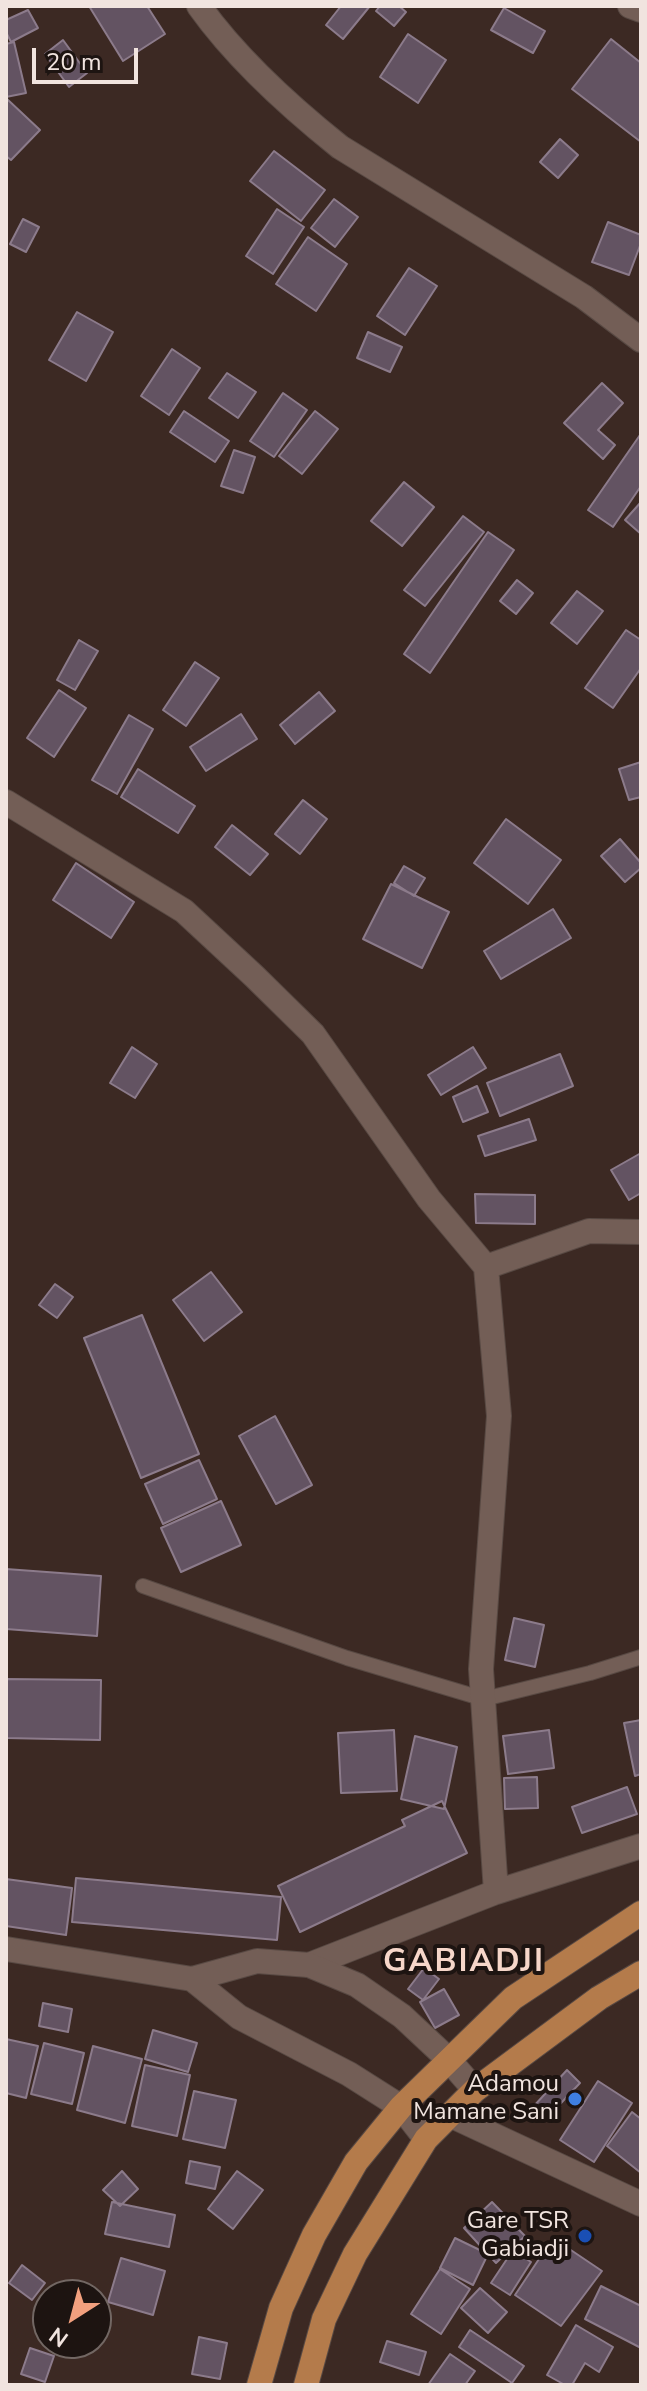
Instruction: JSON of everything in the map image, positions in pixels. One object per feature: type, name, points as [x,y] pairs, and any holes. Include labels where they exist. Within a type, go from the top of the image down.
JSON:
[{"type":"main road","points":[[259,2385],[281,2308],[314,2235],[356,2162],[401,2107],[513,1998],[641,1913]]},
{"type":"main road","points":[[306,2385],[324,2319],[355,2254],[426,2139],[475,2090],[599,1998],[641,1973]]},
{"type":"street","points":[[199,6],[218,31],[305,119],[340,147],[584,297],[641,340]]},
{"type":"street","points":[[630,6],[641,10]]},
{"type":"street","points":[[6,802],[184,911],[254,976],[313,1034],[429,1199],[486,1267],[499,1416],[481,1669],[496,1892]]},
{"type":"street","points":[[486,1267],[589,1231],[641,1232]]},
{"type":"street","points":[[309,1965],[496,1892],[641,1846]]},
{"type":"street","points":[[6,1949],[192,1979],[257,1961],[309,1965],[357,1985],[402,2016],[448,2059],[475,2090]]},
{"type":"street","points":[[192,1979],[239,2017],[349,2074],[401,2107],[426,2139]]},
{"type":"street","points":[[450,2115],[641,2204]]},
{"type":"lane","points":[[143,1586],[347,1658],[484,1699],[641,1657]]},
{"type":"building","points":[[89,6],[147,6],[165,34],[123,61]]},
{"type":"building","points":[[341,6],[370,6],[343,39],[326,25]]},
{"type":"building","points":[[380,6],[399,6],[406,12],[394,26],[376,11]]},
{"type":"building","points":[[504,8],[545,31],[533,53],[491,30]]},
{"type":"building","points":[[28,10],[38,28],[11,42],[6,32],[6,20]]},
{"type":"building","points":[[408,34],[446,60],[418,103],[380,77]]},
{"type":"building","points":[[611,39],[641,63],[641,142],[572,89]]},
{"type":"building","points":[[63,40],[87,73],[69,87],[45,54]]},
{"type":"building","points":[[14,42],[26,93],[6,97],[6,44]]},
{"type":"building","points":[[7,99],[40,130],[11,160],[6,156]]},
{"type":"building","points":[[560,139],[578,155],[558,178],[540,162]]},
{"type":"building","points":[[274,151],[325,190],[301,221],[250,181]]},
{"type":"building","points":[[334,199],[358,217],[335,247],[311,228]]},
{"type":"building","points":[[277,209],[304,227],[273,274],[246,256]]},
{"type":"building","points":[[23,219],[39,227],[26,252],[10,244]]},
{"type":"building","points":[[608,222],[641,235],[629,275],[592,262]]},
{"type":"building","points":[[308,237],[347,264],[316,311],[276,284]]},
{"type":"building","points":[[409,268],[437,286],[405,335],[377,316]]},
{"type":"building","points":[[77,312],[113,332],[86,381],[49,360]]},
{"type":"building","points":[[368,332],[402,347],[390,372],[357,358]]},
{"type":"building","points":[[172,349],[200,368],[169,415],[141,396]]},
{"type":"building","points":[[227,373],[256,392],[238,418],[209,398]]},
{"type":"building","points":[[602,383],[623,403],[598,430],[615,445],[603,459],[564,423]]},
{"type":"building","points":[[283,393],[307,410],[274,457],[250,441]]},
{"type":"building","points":[[184,411],[229,441],[215,462],[170,432]]},
{"type":"building","points":[[315,411],[338,429],[302,474],[279,456]]},
{"type":"building","points":[[640,435],[641,486],[613,527],[588,510]]},
{"type":"building","points":[[234,450],[255,457],[243,493],[221,486]]},
{"type":"building","points":[[404,482],[434,507],[402,546],[371,521]]},
{"type":"building","points":[[641,502],[641,534],[625,520]]},
{"type":"building","points":[[463,516],[484,532],[425,606],[404,590]]},
{"type":"building","points":[[488,532],[514,550],[430,673],[404,654]]},
{"type":"building","points":[[517,580],[533,593],[516,614],[500,601]]},
{"type":"building","points":[[577,591],[603,611],[577,644],[551,623]]},
{"type":"building","points":[[626,630],[641,640],[641,668],[613,708],[585,688]]},
{"type":"building","points":[[79,640],[98,651],[75,690],[57,680]]},
{"type":"building","points":[[195,662],[219,678],[186,726],[163,710]]},
{"type":"building","points":[[59,690],[86,708],[54,757],[27,738]]},
{"type":"building","points":[[319,692],[335,711],[295,744],[280,725]]},
{"type":"building","points":[[241,714],[257,739],[206,771],[190,747]]},
{"type":"building","points":[[129,715],[153,729],[117,794],[92,780]]},
{"type":"building","points":[[641,762],[641,797],[629,800],[619,769]]},
{"type":"building","points":[[138,769],[195,806],[178,833],[121,797]]},
{"type":"building","points":[[303,800],[327,819],[300,854],[275,834]]},
{"type":"building","points":[[506,819],[561,860],[528,904],[474,863]]},
{"type":"building","points":[[232,825],[268,854],[250,875],[215,847]]},
{"type":"building","points":[[620,839],[641,863],[641,868],[625,882],[601,856]]},
{"type":"building","points":[[76,863],[134,902],[111,938],[53,900]]},
{"type":"building","points":[[404,866],[425,878],[414,896],[394,883]]},
{"type":"building","points":[[391,884],[449,912],[422,968],[363,939]]},
{"type":"building","points":[[553,909],[571,938],[501,979],[484,951]]},
{"type":"building","points":[[132,1047],[157,1064],[135,1098],[110,1083]]},
{"type":"building","points":[[473,1047],[486,1068],[441,1095],[428,1075]]},
{"type":"building","points":[[560,1054],[573,1086],[500,1116],[487,1083]]},
{"type":"building","points":[[477,1086],[488,1112],[463,1122],[453,1097]]},
{"type":"building","points":[[529,1119],[536,1140],[485,1156],[478,1136]]},
{"type":"building","points":[[641,1153],[641,1193],[629,1200],[611,1170]]},
{"type":"building","points":[[475,1194],[535,1195],[535,1224],[476,1223]]},
{"type":"building","points":[[211,1272],[242,1312],[204,1341],[173,1300]]},
{"type":"building","points":[[55,1284],[73,1297],[57,1318],[39,1305]]},
{"type":"building","points":[[142,1315],[199,1454],[141,1478],[84,1338]]},
{"type":"building","points":[[275,1416],[312,1485],[276,1504],[239,1436]]},
{"type":"building","points":[[199,1460],[217,1499],[163,1524],[145,1484]]},
{"type":"building","points":[[221,1501],[241,1545],[181,1572],[161,1528]]},
{"type":"building","points":[[6,1569],[101,1576],[97,1636],[6,1629]]},
{"type":"building","points":[[514,1618],[544,1625],[535,1667],[505,1660]]},
{"type":"building","points":[[6,1679],[101,1680],[100,1740],[6,1738]]},
{"type":"building","points":[[641,1720],[641,1774],[635,1776],[624,1723]]},
{"type":"building","points":[[394,1730],[397,1791],[341,1793],[338,1733]]},
{"type":"building","points":[[549,1730],[554,1768],[508,1774],[503,1736]]},
{"type":"building","points":[[415,1736],[457,1747],[444,1809],[401,1799]]},
{"type":"building","points":[[537,1777],[538,1808],[505,1809],[504,1778]]},
{"type":"building","points":[[627,1787],[637,1814],[582,1833],[572,1807]]},
{"type":"building","points":[[442,1801],[467,1853],[300,1932],[278,1886],[405,1826],[402,1820]]},
{"type":"building","points":[[76,1878],[281,1897],[277,1940],[72,1922]]},
{"type":"building","points":[[6,1879],[72,1888],[66,1935],[6,1926]]},
{"type":"building","points":[[424,1968],[439,1979],[423,2000],[408,1989]]},
{"type":"building","points":[[444,1989],[459,2015],[435,2028],[420,2002]]},
{"type":"building","points":[[43,2003],[72,2009],[68,2032],[39,2026]]},
{"type":"building","points":[[153,2030],[197,2043],[188,2072],[145,2059]]},
{"type":"building","points":[[6,2039],[38,2046],[26,2098],[6,2093]]},
{"type":"building","points":[[44,2043],[84,2053],[72,2104],[31,2094]]},
{"type":"building","points":[[93,2046],[142,2059],[125,2123],[77,2110]]},
{"type":"building","points":[[145,2065],[190,2075],[177,2136],[132,2126]]},
{"type":"building","points":[[567,2070],[580,2083],[546,2119],[533,2107]]},
{"type":"building","points":[[598,2081],[632,2103],[594,2162],[560,2140]]},
{"type":"building","points":[[194,2091],[236,2100],[225,2148],[183,2139]]},
{"type":"building","points":[[632,2112],[641,2119],[641,2173],[607,2146]]},
{"type":"building","points":[[190,2161],[220,2167],[215,2189],[186,2183]]},
{"type":"building","points":[[122,2171],[138,2189],[120,2206],[103,2190]]},
{"type":"building","points":[[237,2171],[263,2190],[233,2229],[208,2209]]},
{"type":"building","points":[[112,2202],[175,2215],[169,2247],[105,2234]]},
{"type":"building","points":[[492,2202],[525,2236],[496,2263],[464,2228]]},
{"type":"building","points":[[455,2238],[488,2254],[473,2285],[440,2268]]},
{"type":"building","points":[[553,2238],[602,2271],[561,2326],[515,2295]]},
{"type":"building","points":[[513,2250],[531,2262],[510,2295],[491,2283]]},
{"type":"building","points":[[121,2258],[165,2271],[153,2315],[112,2303],[112,2288]]},
{"type":"building","points":[[22,2265],[40,2279],[32,2279],[32,2300],[9,2283]]},
{"type":"building","points":[[440,2269],[470,2289],[441,2334],[411,2314]]},
{"type":"building","points":[[601,2286],[641,2306],[641,2348],[585,2319]]},
{"type":"building","points":[[480,2288],[507,2312],[488,2333],[461,2308]]},
{"type":"building","points":[[576,2325],[613,2347],[599,2372],[585,2363],[572,2385],[565,2385],[547,2375]]},
{"type":"building","points":[[470,2330],[524,2366],[512,2383],[459,2347]]},
{"type":"building","points":[[199,2337],[227,2343],[220,2379],[192,2374]]},
{"type":"building","points":[[387,2341],[426,2352],[419,2375],[380,2362]]},
{"type":"building","points":[[30,2348],[32,2359],[53,2359],[45,2382],[21,2374]]},
{"type":"building","points":[[450,2354],[475,2371],[465,2385],[428,2385]]},
{"type":"place","name":"Adamou Mamane Sani","points":[[575,2099]]},
{"type":"place","name":"Gare TSR Gabiadji","points":[[585,2236]]},
{"type":"district","name":"GABIADJI","points":[[464,1963]]}]
